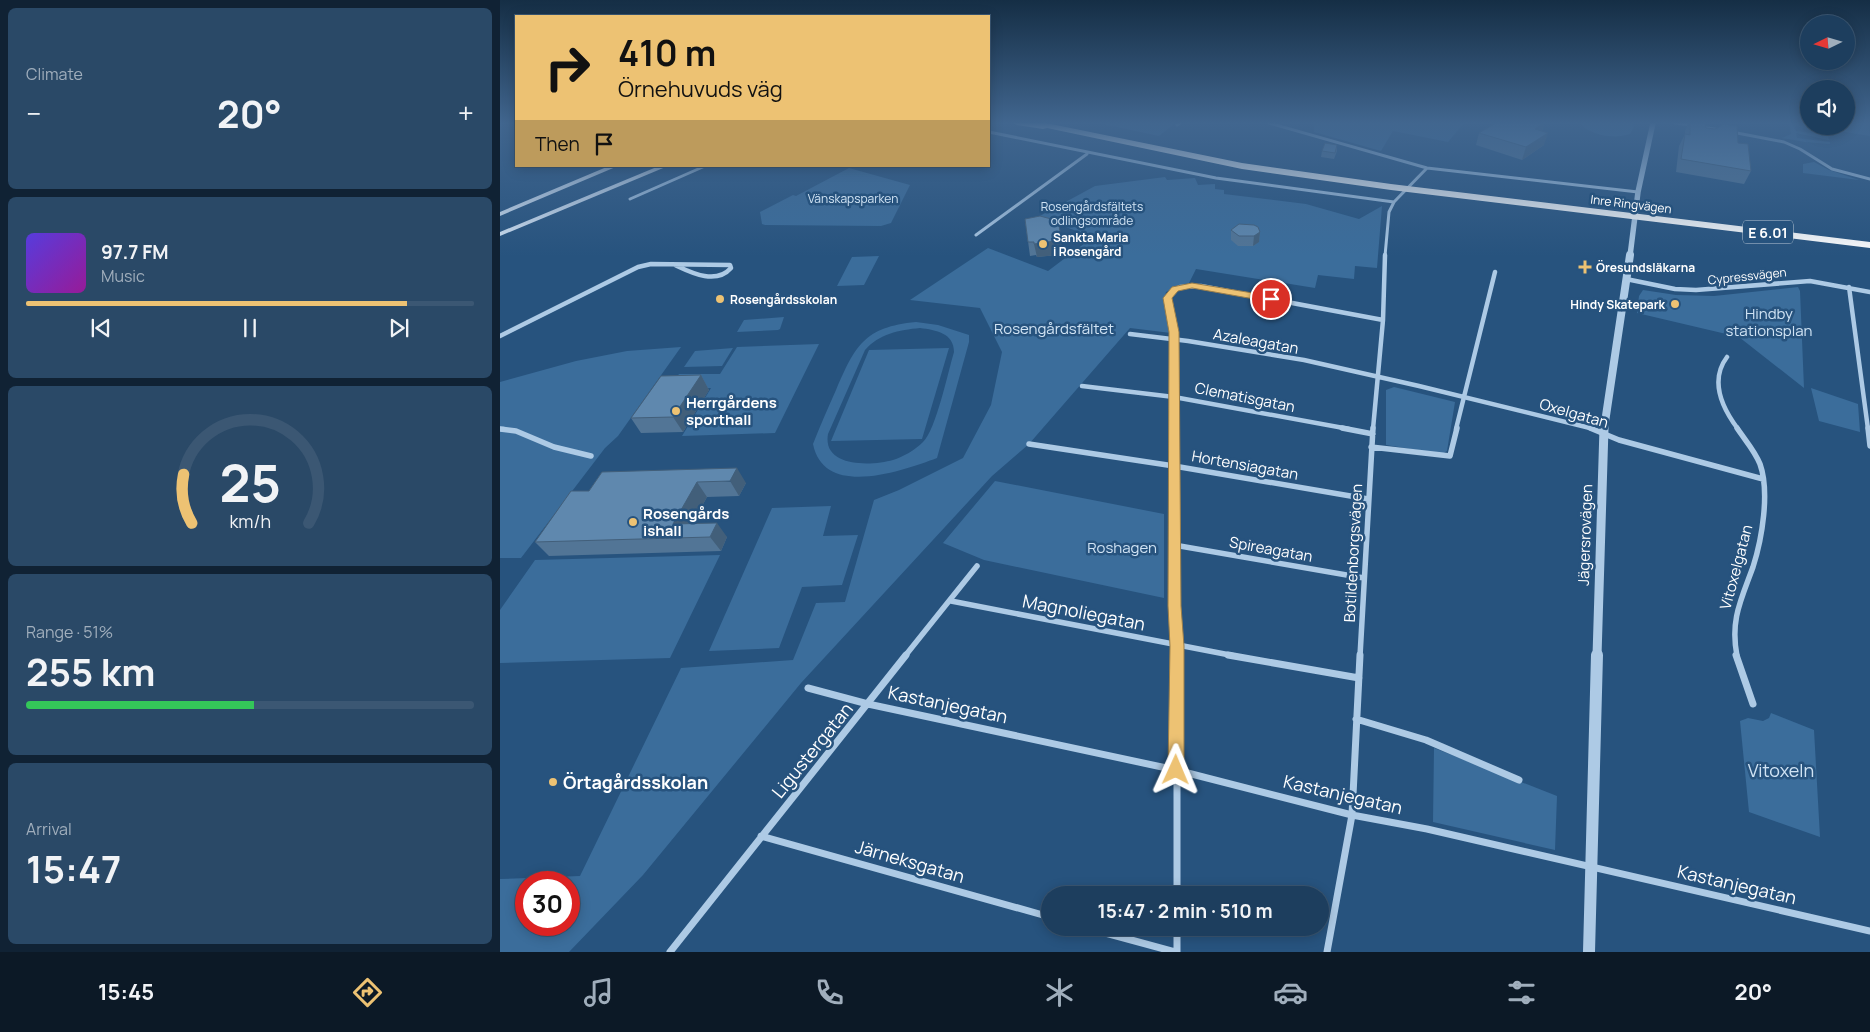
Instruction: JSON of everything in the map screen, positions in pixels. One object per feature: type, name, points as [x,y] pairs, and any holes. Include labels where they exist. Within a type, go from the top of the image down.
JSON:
[{"type":"highway","name":"Inre Ringvägen","points":[[1255,167],[1394,183],[1430,183],[1614,210]]},
{"type":"highway","name":"Inre Ringvägen","points":[[1303,167],[1394,183],[1421,190],[1870,235]]},
{"type":"highway","name":"Inre Ringvägen","points":[[1665,215],[1870,245]]},
{"type":"main road","points":[[500,214],[612,167]]},
{"type":"main road","points":[[500,236],[662,167]]},
{"type":"street","points":[[630,199],[702,167]]},
{"type":"street","points":[[976,235],[1069,167]]},
{"type":"street","points":[[1158,167],[1216,178],[1394,202]]},
{"type":"street","name":"Jägersrovägen","points":[[1589,952],[1603,434],[1638,192],[1643,167]]},
{"type":"street","points":[[1829,167],[1870,180]]},
{"type":"street","points":[[1427,168],[1638,192]]},
{"type":"street","name":"Botildenborgsvägen","points":[[1327,952],[1352,815],[1371,447],[1383,320],[1386,237],[1389,212],[1394,202],[1427,168]]},
{"type":"street","points":[[500,336],[626,272],[651,264],[724,264],[730,265],[731,268],[725,274],[711,276],[692,272],[676,265]]},
{"type":"street","points":[[1371,447],[1450,456],[1495,272]]},
{"type":"street","name":"Cypressvägen","points":[[1626,279],[1675,289],[1696,290],[1798,281],[1825,282],[1870,292]]},
{"type":"street","points":[[1177,886],[1174,338],[1168,298],[1175,289],[1186,286],[1201,286],[1383,320]]},
{"type":"street","points":[[1849,287],[1870,446]]},
{"type":"street","name":"Azaleagatan","points":[[1130,334],[1174,338],[1267,353],[1378,377]]},
{"type":"street","name":"Vitoxelgatan","points":[[1728,357],[1722,363],[1718,385],[1723,405],[1734,426],[1756,456],[1763,479],[1761,528],[1754,564],[1736,610],[1734,629],[1743,684],[1752,704]]},
{"type":"street","name":"Oxelgatan","points":[[1378,377],[1590,428],[1619,440],[1763,479]]},
{"type":"street","name":"Clematisgatan","points":[[1082,386],[1174,397],[1373,434]]},
{"type":"street","points":[[1864,400],[1870,403]]},
{"type":"street","points":[[500,430],[516,431],[554,447],[592,456]]},
{"type":"street","name":"Hortensiagatan","points":[[1029,444],[1174,466],[1368,500]]},
{"type":"street","name":"Spireagatan","points":[[1174,545],[1364,578]]},
{"type":"street","name":"Ligustergatan","points":[[670,952],[977,566]]},
{"type":"street","name":"Magnoliegatan","points":[[951,601],[1177,646],[1359,678]]},
{"type":"street","name":"Kastanjegatan","points":[[808,688],[868,704],[1176,770],[1352,815],[1427,829],[1870,932]]},
{"type":"street","points":[[1356,719],[1426,740],[1518,780]]},
{"type":"street","name":"Järneksgatan","points":[[761,836],[1041,914]]},
{"type":"street","points":[[1117,936],[1176,952],[1177,936]]},
{"type":"green space","points":[[1803,167],[1824,167],[1859,180],[1803,173]]},
{"type":"green space","name":"Vänskapsparken","points":[[849,168],[910,185],[891,223],[881,226],[762,224],[760,212],[793,195],[796,196]]},
{"type":"green space","name":"Rosengårdsfältet","points":[[1165,177],[1167,180],[1195,178],[1198,185],[1215,184],[1215,189],[1224,190],[1224,194],[1306,204],[1359,219],[1382,206],[1377,268],[1355,266],[1354,279],[1318,275],[1315,288],[1196,269],[1189,283],[1177,286],[1166,292],[1164,302],[1171,333],[1130,328],[1029,444],[992,476],[801,683],[643,875],[569,952],[500,952],[500,879],[515,878],[515,936],[580,936],[580,876],[681,668],[793,660],[816,603],[845,602],[874,500],[899,490],[963,458],[991,405],[1002,352],[980,308],[910,300],[988,248],[1048,271],[1093,237],[1038,217],[1095,186]]},
{"type":"green space","points":[[879,256],[864,285],[837,286],[852,257]]},
{"type":"green space","name":"Hindby stationsplan","points":[[1798,287],[1800,291],[1804,388],[1739,337],[1637,313],[1639,296],[1643,290],[1676,295],[1714,296]]},
{"type":"green space","points":[[784,317],[778,330],[737,332],[744,320]]},
{"type":"green space","points":[[916,322],[938,325],[969,335],[969,342],[937,458],[885,474],[848,476],[832,471],[820,461],[813,444],[824,417],[856,350],[873,334],[898,325]],"holes":[[[920,328],[938,331],[943,334],[951,341],[954,352],[937,414],[928,436],[913,450],[893,460],[862,463],[840,459],[828,445],[828,434],[865,350],[877,340],[890,334]]]},
{"type":"green space","points":[[819,344],[775,433],[682,436],[711,388],[668,389],[679,374],[720,374],[737,347]]},
{"type":"green space","points":[[681,347],[618,436],[605,448],[521,558],[500,558],[500,382],[576,361],[627,351]]},
{"type":"green space","points":[[733,348],[722,366],[684,367],[695,351]]},
{"type":"green space","points":[[949,348],[922,439],[831,441],[869,350]]},
{"type":"green space","points":[[1394,387],[1455,402],[1447,451],[1442,454],[1386,445],[1386,390]]},
{"type":"green space","points":[[1811,388],[1858,404],[1860,432],[1819,421]]},
{"type":"green space","name":"Roshagen","points":[[995,481],[1164,514],[1164,598],[984,560],[943,543]]},
{"type":"green space","points":[[831,506],[823,536],[858,535],[842,585],[802,587],[779,648],[709,651],[772,508]]},
{"type":"green space","points":[[720,555],[670,658],[500,663],[500,610],[535,560]]},
{"type":"green space","name":"Vitoxeln","points":[[1771,713],[1814,730],[1820,837],[1749,812],[1740,721],[1748,718],[1763,721],[1769,718]]},
{"type":"green space","points":[[1434,748],[1557,796],[1555,850],[1433,822]]},
{"type":"building","points":[[1730,167],[1751,167],[1751,171]]},
{"type":"building","points":[[1040,216],[1055,220],[1056,225],[1059,225],[1061,238],[1055,241],[1034,244],[1034,242],[1028,242],[1025,219]]},
{"type":"building","points":[[1239,224],[1254,225],[1258,227],[1260,232],[1254,236],[1239,236],[1231,230]]},
{"type":"building","points":[[701,375],[673,417],[631,418],[661,376]]},
{"type":"building","points":[[737,468],[730,481],[697,482],[673,524],[717,523],[710,537],[535,542],[571,491],[589,491],[602,472]]},
{"type":"place","name":"Sankta Maria i Rosengård","points":[[1043,244]]},
{"type":"place","name":"Öresundsläkarna","points":[[1585,267]]},
{"type":"place","name":"Rosengårdsskolan","points":[[720,299]]},
{"type":"place","name":"Hindy Skatepark","points":[[1675,304]]},
{"type":"place","name":"Herrgårdens sporthall","points":[[676,411]]},
{"type":"place","name":"Rosengårds ishall","points":[[633,522]]},
{"type":"place","name":"Örtagårdsskolan","points":[[553,782]]},
{"type":"route","points":[[1176,770],[1177,646],[1175,606],[1174,332],[1167,301],[1169,294],[1175,289],[1192,285],[1271,299]]},
{"type":"park label","name":"Rosengårdsfältets odlingsområde","points":[[1092,213]]}]
